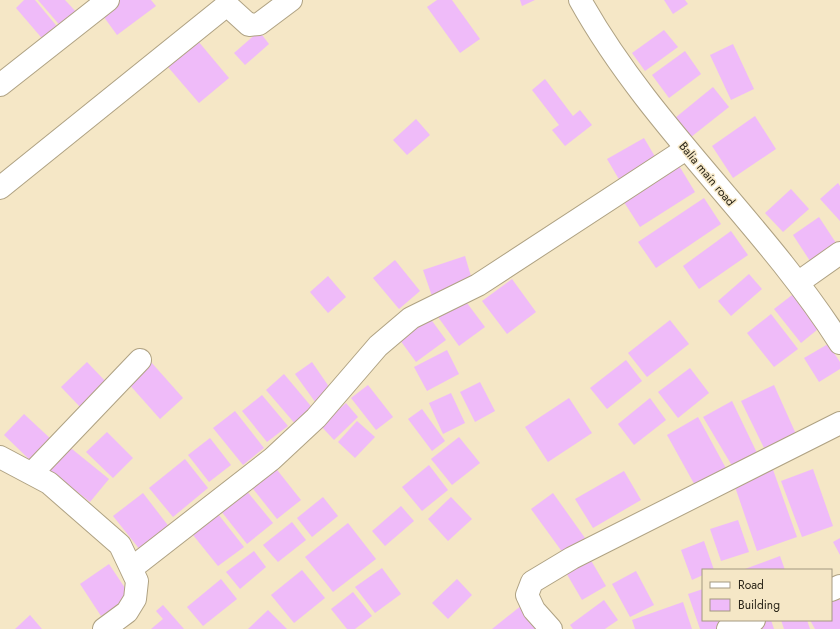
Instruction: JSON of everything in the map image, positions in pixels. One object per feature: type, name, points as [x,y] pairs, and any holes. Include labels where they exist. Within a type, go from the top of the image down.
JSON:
[{"type":"street","points":[[0,85],[108,0]]},
{"type":"street","points":[[0,188],[227,5],[249,24],[259,24],[291,0]]},
{"type":"street","name":"Balia main road","points":[[580,0],[591,21],[630,78],[686,149],[799,282],[840,343]]},
{"type":"street","points":[[132,568],[272,459],[316,418],[378,346],[411,318],[478,285],[686,149]]},
{"type":"street","points":[[799,282],[840,254]]},
{"type":"street","points":[[32,473],[140,360]]},
{"type":"street","points":[[551,629],[534,610],[527,595],[532,582],[572,558],[840,423]]},
{"type":"street","points":[[0,457],[49,483],[120,546],[137,581],[135,599],[126,612],[104,629]]},
{"type":"street","points":[[728,629],[751,621]]},
{"type":"building","points":[[24,0],[35,0],[60,30],[46,43],[16,8]]},
{"type":"building","points":[[38,0],[65,0],[79,15],[63,29]]},
{"type":"building","points":[[118,0],[151,0],[156,6],[117,35],[101,13]]},
{"type":"building","points":[[437,0],[452,0],[480,39],[460,53],[427,7]]},
{"type":"building","points":[[520,0],[535,0],[522,6]]},
{"type":"building","points":[[664,0],[685,0],[688,4],[673,14]]},
{"type":"building","points":[[664,30],[678,47],[645,71],[632,53]]},
{"type":"building","points":[[259,31],[269,44],[245,65],[234,53]]},
{"type":"building","points":[[198,41],[229,78],[199,103],[168,67]]},
{"type":"building","points":[[733,44],[754,89],[731,100],[710,55]]},
{"type":"building","points":[[685,51],[701,74],[669,98],[652,75]]},
{"type":"building","points":[[545,79],[573,116],[580,110],[592,125],[565,146],[552,130],[559,125],[532,90]]},
{"type":"building","points":[[713,87],[729,107],[691,137],[675,118]]},
{"type":"building","points":[[755,116],[776,149],[733,178],[712,146]]},
{"type":"building","points":[[416,119],[430,135],[407,155],[393,140]]},
{"type":"building","points":[[644,138],[657,160],[620,181],[607,159]]},
{"type":"building","points":[[678,164],[695,192],[640,227],[622,199]]},
{"type":"building","points":[[838,183],[840,186],[840,221],[820,199]]},
{"type":"building","points":[[791,189],[809,209],[783,232],[765,213]]},
{"type":"building","points":[[704,198],[721,224],[656,268],[638,242]]},
{"type":"building","points":[[819,217],[838,246],[812,264],[793,235]]},
{"type":"building","points":[[731,231],[748,255],[699,289],[683,266]]},
{"type":"building","points":[[465,256],[473,283],[432,296],[423,270]]},
{"type":"building","points":[[395,260],[420,291],[399,309],[373,278]]},
{"type":"building","points":[[749,274],[762,289],[731,316],[718,301]]},
{"type":"building","points":[[328,276],[346,297],[328,313],[310,292]]},
{"type":"building","points":[[512,279],[536,312],[507,334],[482,301]]},
{"type":"building","points":[[796,292],[823,325],[801,343],[774,309]]},
{"type":"building","points":[[464,299],[485,327],[459,346],[438,317]]},
{"type":"building","points":[[427,314],[446,340],[416,362],[397,336]]},
{"type":"building","points":[[771,314],[798,349],[774,367],[747,333]]},
{"type":"building","points":[[670,320],[689,344],[647,377],[628,353]]},
{"type":"building","points":[[828,344],[840,362],[840,369],[819,382],[804,358]]},
{"type":"building","points":[[447,350],[459,374],[427,391],[414,367]]},
{"type":"building","points":[[626,360],[642,381],[607,409],[590,388]]},
{"type":"building","points":[[87,362],[108,384],[82,409],[61,387]]},
{"type":"building","points":[[151,362],[183,398],[160,419],[128,383]]},
{"type":"building","points":[[312,362],[334,394],[318,406],[295,374]]},
{"type":"building","points":[[690,368],[709,393],[678,418],[658,392]]},
{"type":"building","points":[[284,374],[315,411],[297,426],[266,390]]},
{"type":"building","points":[[480,382],[495,411],[475,422],[460,392]]},
{"type":"building","points":[[368,385],[393,417],[376,430],[351,398]]},
{"type":"building","points":[[774,385],[796,434],[764,448],[741,401]]},
{"type":"building","points":[[451,393],[465,423],[443,434],[429,403]]},
{"type":"building","points":[[262,395],[288,426],[267,442],[242,411]]},
{"type":"building","points":[[569,398],[592,433],[548,462],[525,427]]},
{"type":"building","points":[[650,398],[666,420],[634,445],[618,424]]},
{"type":"building","points":[[732,401],[758,455],[734,469],[703,417]]},
{"type":"building","points":[[346,403],[358,417],[334,440],[321,426]]},
{"type":"building","points":[[422,409],[445,441],[432,451],[408,419]]},
{"type":"building","points":[[235,411],[264,448],[243,465],[213,428]]},
{"type":"building","points":[[24,414],[53,441],[33,463],[4,435]]},
{"type":"building","points":[[698,417],[728,472],[697,489],[667,435]]},
{"type":"building","points":[[357,421],[375,437],[355,458],[338,442]]},
{"type":"building","points":[[107,432],[133,458],[113,478],[86,452]]},
{"type":"building","points":[[459,437],[480,463],[452,485],[431,459]]},
{"type":"building","points":[[210,438],[231,465],[209,482],[188,455]]},
{"type":"building","points":[[67,445],[109,479],[90,502],[48,469]]},
{"type":"building","points":[[185,459],[208,488],[173,517],[149,488]]},
{"type":"building","points":[[771,464],[797,537],[757,551],[733,481]]},
{"type":"building","points":[[429,465],[448,490],[422,511],[402,487]]},
{"type":"building","points":[[274,466],[301,500],[277,519],[250,485]]},
{"type":"building","points":[[813,469],[833,526],[802,537],[781,481]]},
{"type":"building","points":[[624,471],[641,500],[593,528],[575,499]]},
{"type":"building","points":[[246,490],[273,523],[247,544],[221,511]]},
{"type":"building","points":[[143,493],[170,528],[141,551],[113,516]]},
{"type":"building","points":[[553,493],[585,538],[563,553],[531,509]]},
{"type":"building","points":[[323,497],[338,516],[312,537],[297,518]]},
{"type":"building","points":[[451,497],[472,519],[448,541],[428,519]]},
{"type":"building","points":[[401,506],[414,521],[385,546],[372,531]]},
{"type":"building","points":[[218,514],[244,547],[218,566],[193,535]]},
{"type":"building","points":[[738,520],[749,552],[721,561],[710,529]]},
{"type":"building","points":[[292,522],[306,540],[278,562],[263,545]]},
{"type":"building","points":[[348,523],[376,559],[333,592],[305,557]]},
{"type":"building","points":[[840,538],[840,555],[833,542]]},
{"type":"building","points":[[704,541],[714,569],[702,569],[702,575],[692,580],[681,550]]},
{"type":"building","points":[[254,551],[266,567],[240,589],[226,572]]},
{"type":"building","points":[[780,556],[785,569],[745,569]]},
{"type":"building","points":[[589,557],[606,586],[582,600],[565,571]]},
{"type":"building","points":[[109,564],[131,597],[101,616],[80,584]]},
{"type":"building","points":[[382,568],[401,594],[375,613],[355,587]]},
{"type":"building","points":[[302,570],[325,598],[294,623],[271,595]]},
{"type":"building","points":[[636,571],[654,605],[630,617],[612,584]]},
{"type":"building","points":[[221,579],[237,599],[203,626],[187,607]]},
{"type":"building","points":[[457,579],[472,595],[448,619],[432,603]]},
{"type":"building","points":[[702,589],[702,621],[737,621],[716,629],[700,629],[688,594]]},
{"type":"building","points":[[353,592],[372,616],[355,629],[347,629],[331,609]]},
{"type":"building","points":[[836,593],[840,601],[840,629],[815,629],[811,621],[832,621],[832,595]]},
{"type":"building","points":[[604,600],[618,620],[605,629],[573,629],[570,625]]},
{"type":"building","points":[[683,602],[692,629],[635,629],[632,620]]},
{"type":"building","points":[[163,605],[184,629],[151,629],[163,619],[156,611]]},
{"type":"building","points":[[522,605],[541,629],[492,629]]},
{"type":"building","points":[[268,610],[287,629],[248,629]]},
{"type":"building","points":[[30,615],[42,629],[15,629]]},
{"type":"building","points":[[758,621],[771,621],[774,629],[737,629]]},
{"type":"building","points":[[781,621],[807,621],[810,629],[784,629]]}]
